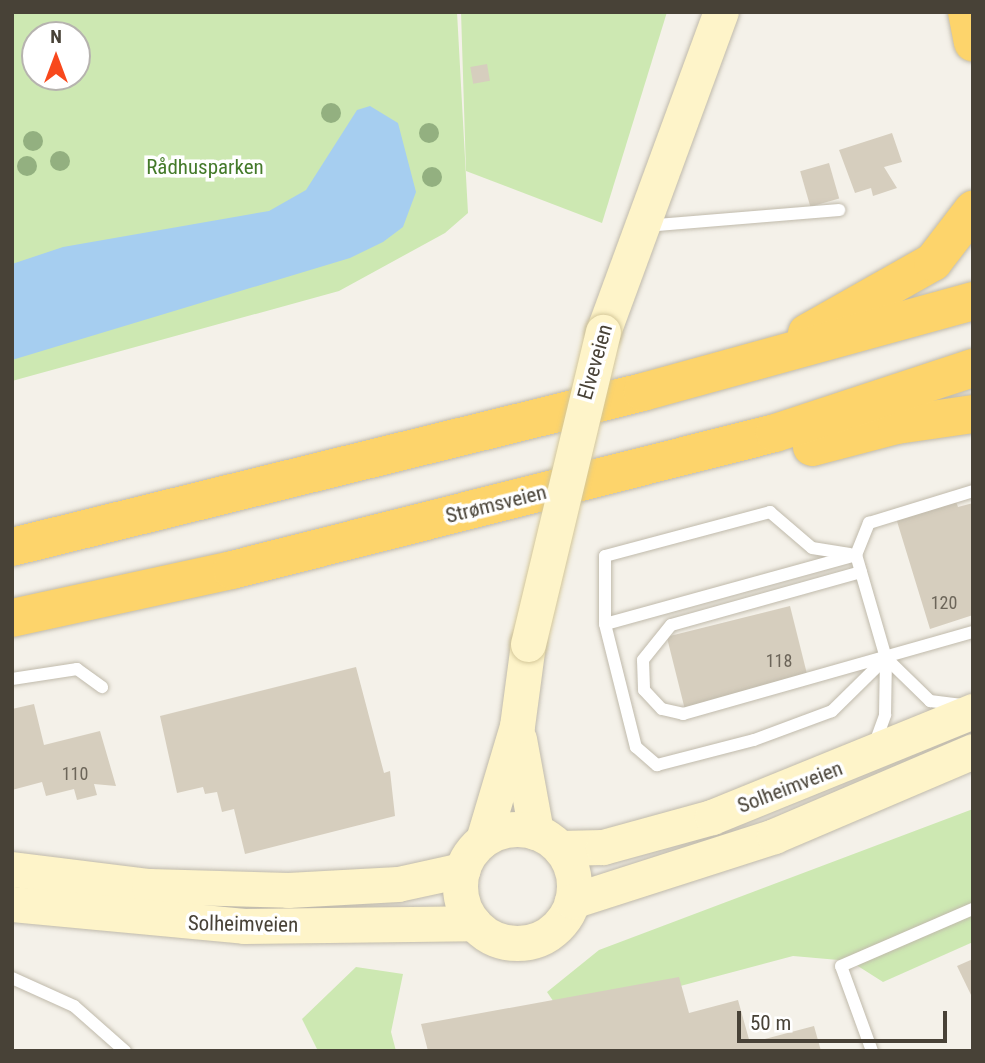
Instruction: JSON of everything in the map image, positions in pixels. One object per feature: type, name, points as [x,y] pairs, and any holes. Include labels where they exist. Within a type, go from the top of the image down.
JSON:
[{"type":"highway","points":[[744,366],[906,281],[949,247],[973,210]]},
{"type":"highway","points":[[12,547],[744,366],[973,302]]},
{"type":"highway","name":"Strømsveien","points":[[12,618],[314,549],[775,433],[973,368]]},
{"type":"highway","points":[[314,549],[496,526],[897,425],[973,414]]},
{"type":"main road","name":"Elveveien","points":[[483,840],[517,726],[545,554],[603,332],[638,227],[721,12]]},
{"type":"main road","name":"Solheimveien","points":[[548,840],[603,847],[658,834],[862,760],[973,711]]},
{"type":"main road","name":"Elveveien","points":[[517,726],[548,840]]},
{"type":"main road","name":"Solheimveien","points":[[572,901],[774,836],[973,751]]},
{"type":"main road","points":[[508,830],[548,840],[572,873],[572,901],[559,925],[536,940],[496,939],[474,923],[461,898],[462,870],[483,840],[508,830]]},
{"type":"main road","name":"Solheimveien","points":[[12,869],[149,886],[288,890],[398,884],[462,870]]},
{"type":"main road","name":"Solheimveien","points":[[12,904],[218,925],[474,923]]},
{"type":"lane","points":[[638,227],[839,210]]},
{"type":"lane","points":[[862,760],[885,715],[886,658],[856,555],[869,523],[973,491]]},
{"type":"lane","points":[[856,555],[813,548],[770,512],[605,556],[605,624],[636,747],[657,765],[832,711],[886,658]]},
{"type":"lane","points":[[605,624],[856,555]]},
{"type":"lane","points":[[861,572],[671,625],[643,660],[644,690],[662,709],[683,714],[973,632]]},
{"type":"lane","points":[[886,658],[930,701],[973,704]]},
{"type":"lane","points":[[12,679],[77,669],[102,687]]},
{"type":"lane","points":[[872,1051],[841,966],[973,909]]},
{"type":"lane","points":[[12,978],[74,1006],[125,1051]]},
{"type":"green space","name":"Rådhusparken","points":[[12,12],[457,12],[468,213],[445,233],[339,291],[12,381]]},
{"type":"green space","points":[[461,12],[667,12],[602,223],[466,171]]},
{"type":"green space","points":[[973,809],[973,942],[883,982],[850,961],[793,956],[590,1010],[558,1008],[547,992],[599,950]]},
{"type":"green space","points":[[356,967],[403,974],[391,1032],[396,1051],[318,1051],[302,1019]]},
{"type":"water","points":[[370,106],[398,123],[416,192],[403,227],[383,242],[350,258],[12,360],[12,264],[63,247],[269,211],[306,190],[357,110]]},
{"type":"building","points":[[487,64],[490,81],[473,84],[470,67]]},
{"type":"building","points":[[892,133],[902,162],[884,167],[897,188],[873,196],[871,188],[855,193],[839,150]]},
{"type":"building","points":[[829,163],[839,199],[810,207],[800,171]]},
{"type":"building","points":[[955,499],[958,507],[973,503],[973,615],[930,629],[896,518]]},
{"type":"building","points":[[790,606],[808,677],[684,708],[667,637]]},
{"type":"building","points":[[356,667],[384,773],[390,771],[395,816],[245,854],[234,809],[222,812],[217,792],[205,794],[203,787],[177,793],[160,716]]},
{"type":"building","points":[[34,704],[44,745],[100,731],[116,786],[94,784],[97,795],[77,800],[74,789],[46,796],[42,782],[12,790],[12,709]]},
{"type":"building","points":[[973,959],[973,999],[957,966]]},
{"type":"building","points":[[679,977],[689,1013],[738,1000],[750,1043],[814,1026],[821,1051],[428,1051],[421,1024]]}]
